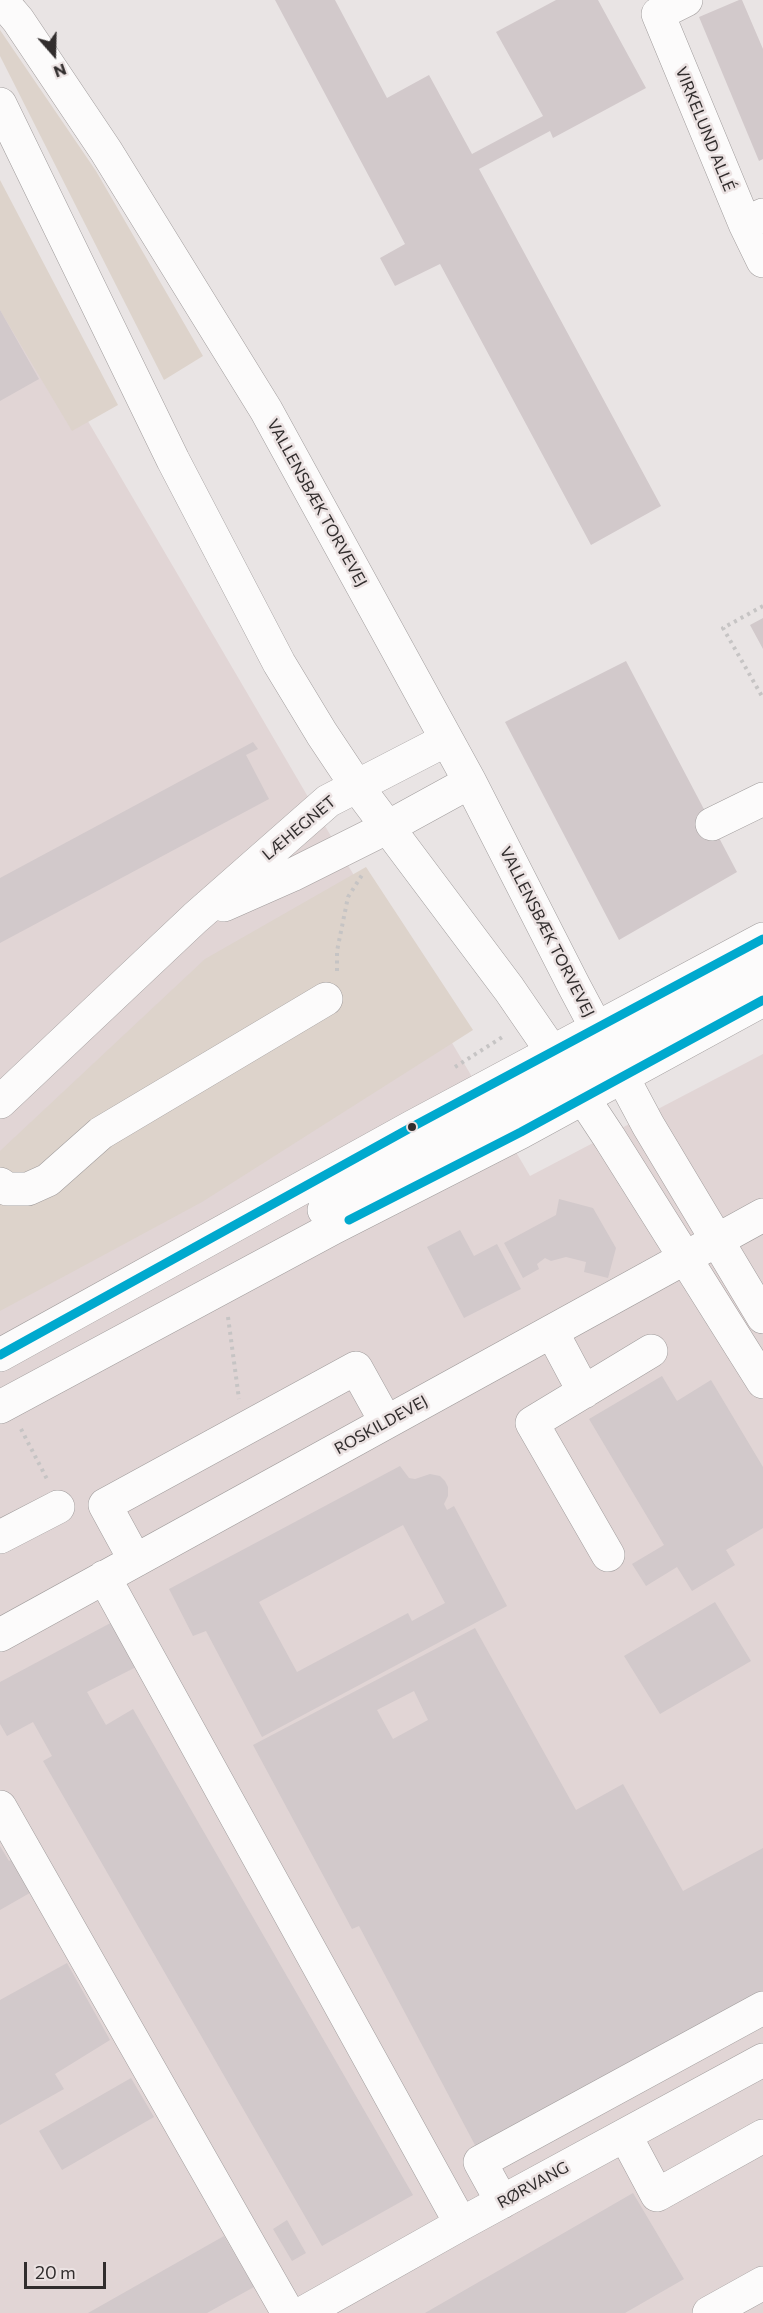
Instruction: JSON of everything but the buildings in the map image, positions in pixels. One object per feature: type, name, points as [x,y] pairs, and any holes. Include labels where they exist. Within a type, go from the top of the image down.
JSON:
[{"type":"street","name":"VALLENSBÆK TORVEVEJ","points":[[1,0],[18,20],[106,151],[266,410],[470,782],[648,1125],[763,1317]]},
{"type":"street","name":"VIRKELUND ALLÉ","points":[[665,5],[754,219],[763,261]]},
{"type":"street","points":[[0,104],[173,460],[269,643],[321,734],[356,785],[509,989],[568,1075],[763,1382]]},
{"type":"street","name":"LÆHEGNET","points":[[0,1101],[195,918],[328,801],[446,740]]},
{"type":"street","name":"LÆHEGNET","points":[[195,918],[292,875],[388,827],[470,782]]},
{"type":"street","points":[[712,824],[763,799]]},
{"type":"street","points":[[610,1054],[763,939]]},
{"type":"street","points":[[3,1405],[287,1253],[568,1075],[610,1054],[630,1040],[763,966]]},
{"type":"street","points":[[0,1184],[7,1189],[28,1189],[48,1180],[101,1133],[326,999]]},
{"type":"street","points":[[0,1355],[610,1054],[763,1000]]},
{"type":"street","name":"ROSKILDEVEJ","points":[[0,1635],[763,1215]]},
{"type":"street","points":[[552,1332],[584,1392]]},
{"type":"street","points":[[608,1555],[532,1423],[651,1351]]},
{"type":"street","points":[[135,1560],[105,1505],[356,1368],[386,1422]]},
{"type":"street","points":[[0,1537],[58,1507]]},
{"type":"street","points":[[104,1577],[461,2224]]},
{"type":"street","points":[[0,1807],[288,2313]]},
{"type":"street","points":[[502,2202],[480,2162],[763,2008]]},
{"type":"street","name":"RØRVANG","points":[[303,2313],[461,2224],[763,2060]]},
{"type":"street","points":[[625,2135],[657,2194],[763,2136]]},
{"type":"street","points":[[709,2313],[763,2283]]},
{"type":"path","points":[[763,606],[723,628],[763,698]]},
{"type":"path","points":[[326,999],[337,970],[337,951],[348,897],[367,867]]},
{"type":"path","points":[[224,1286],[243,1430]]},
{"type":"path","points":[[3,1405],[47,1477],[58,1507]]},
{"type":"shaded area","points":[[0,30],[96,171],[203,356],[164,380],[0,56]]},
{"type":"shaded area","points":[[0,180],[118,405],[72,431],[0,310]]},
{"type":"shaded area","points":[[0,271],[530,1176],[763,1054],[763,2313],[0,2313]]},
{"type":"shaded area","points":[[366,867],[473,1030],[202,1202],[0,1311],[0,1151],[205,959]]},
{"type":"transit line","points":[[0,1355],[412,1127],[763,939]]},
{"type":"transit line","points":[[349,1220],[521,1132],[763,1000]]}]
